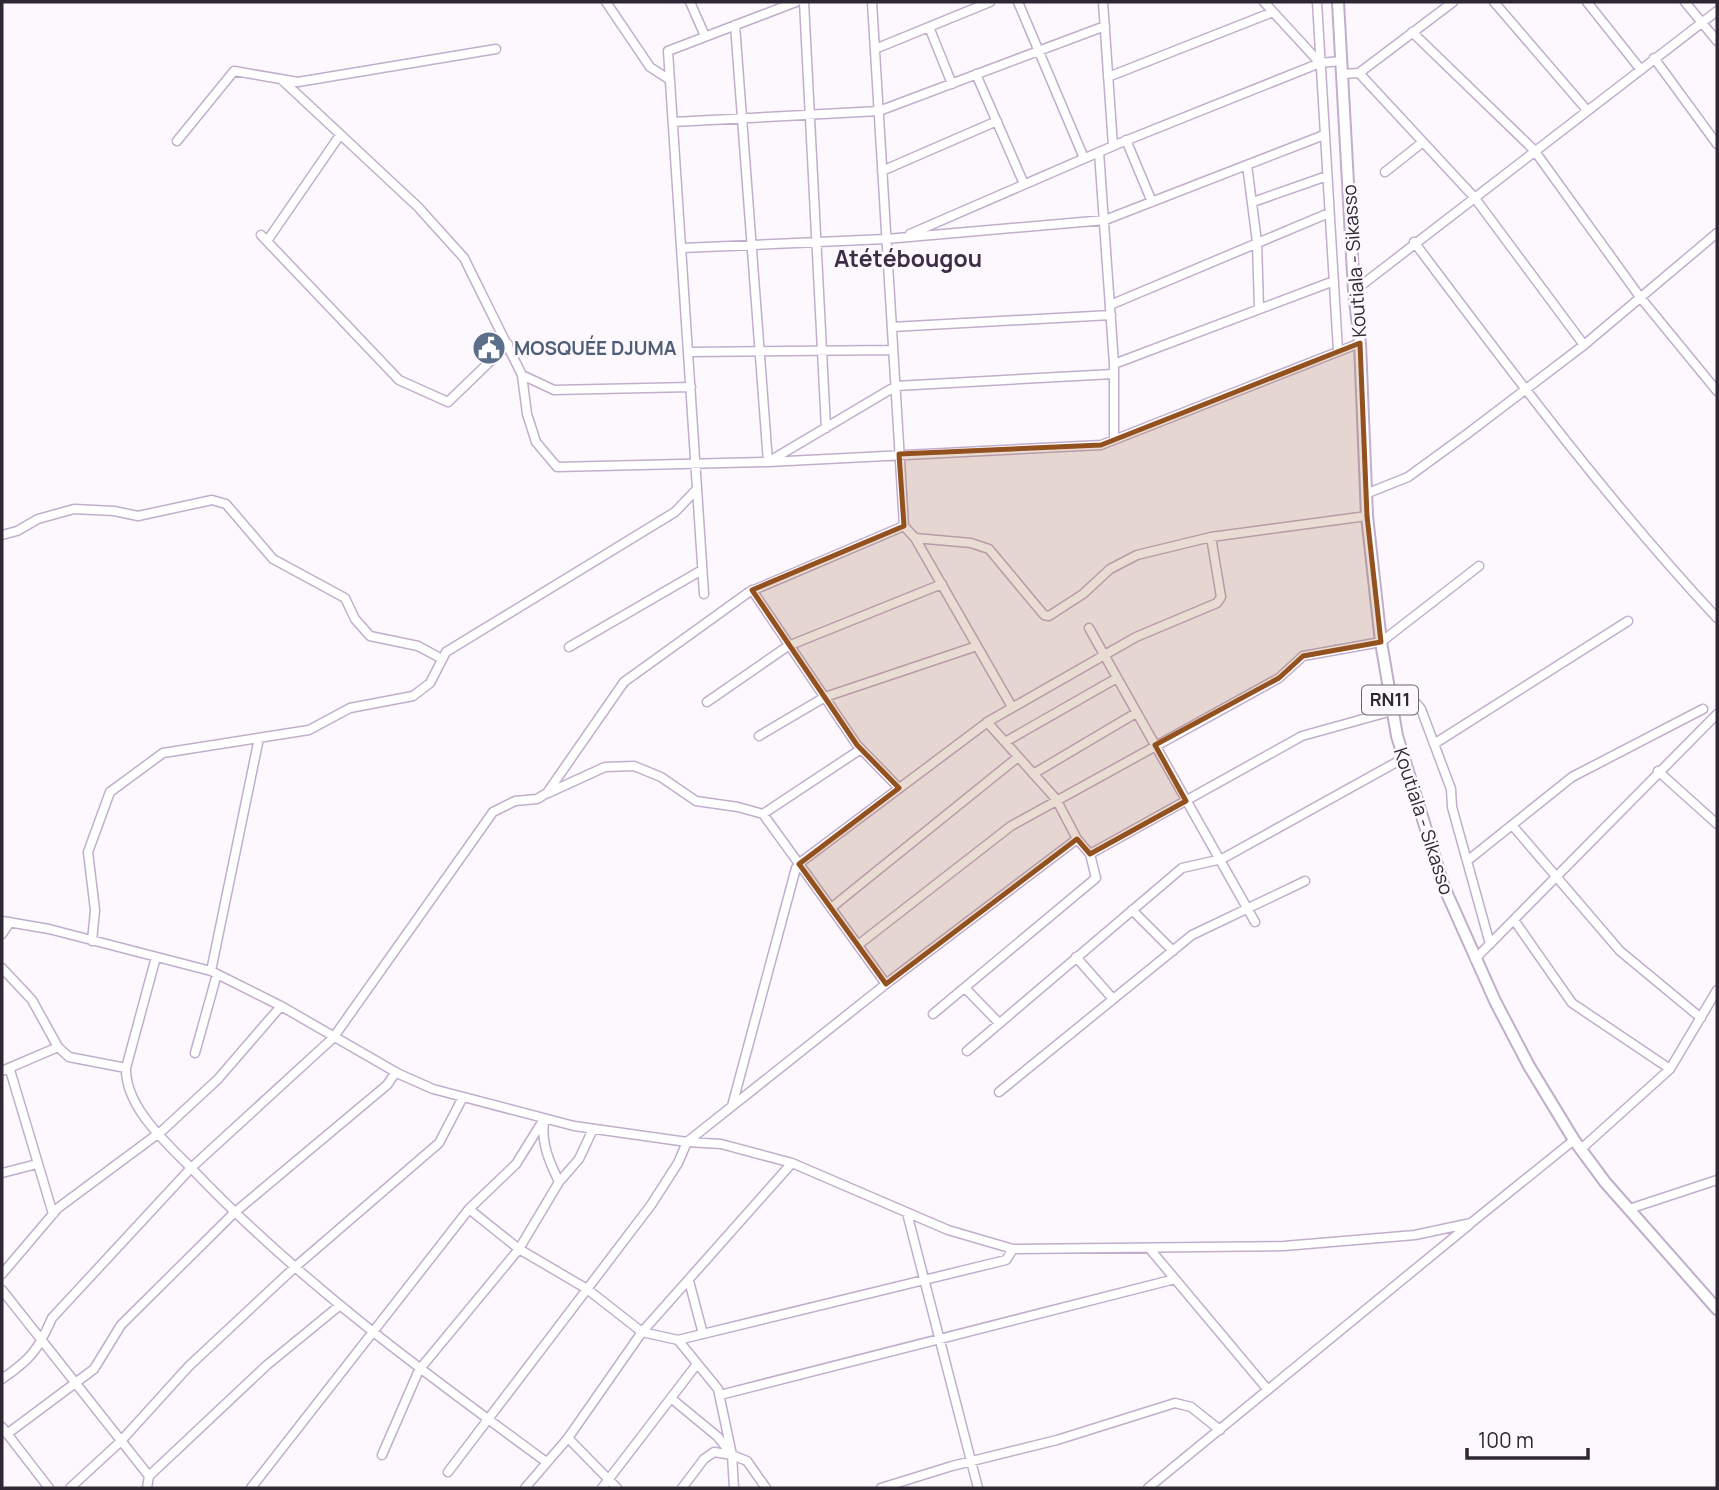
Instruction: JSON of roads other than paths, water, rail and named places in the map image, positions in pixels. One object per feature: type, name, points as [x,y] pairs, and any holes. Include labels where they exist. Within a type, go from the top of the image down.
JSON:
[{"type":"main road","name":"Koutiala - Sikasso","points":[[1338,2],[1354,290],[1360,343],[1367,516],[1381,642],[1392,712],[1404,758],[1444,887],[1475,959],[1529,1066],[1578,1145],[1629,1209],[1717,1309]]},
{"type":"street","points":[[606,2],[650,67],[670,80]]},
{"type":"street","points":[[690,2],[705,37]]},
{"type":"street","points":[[704,594],[668,51],[796,2]]},
{"type":"street","points":[[804,2],[826,428]]},
{"type":"street","points":[[872,2],[904,526],[915,538],[1012,708]]},
{"type":"street","points":[[875,49],[990,2]]},
{"type":"street","points":[[1018,2],[1084,158]]},
{"type":"street","points":[[1103,2],[1113,146]]},
{"type":"street","points":[[1264,2],[1320,63]]},
{"type":"street","points":[[1317,2],[1338,351]]},
{"type":"street","points":[[1342,74],[1359,73],[1453,2]]},
{"type":"street","points":[[1494,2],[1586,109]]},
{"type":"street","points":[[1587,2],[1641,70]]},
{"type":"street","points":[[1685,2],[1717,41]]},
{"type":"street","points":[[1354,290],[1586,109],[1717,11]]},
{"type":"street","points":[[1108,78],[1273,12]]},
{"type":"street","points":[[735,25],[749,245],[768,462]]},
{"type":"street","points":[[673,122],[878,111],[1105,26]]},
{"type":"street","points":[[929,27],[952,84]]},
{"type":"street","points":[[1412,32],[1534,150],[1640,297],[1717,391]]},
{"type":"street","points":[[177,141],[234,71],[298,82],[496,49]]},
{"type":"street","points":[[1654,58],[1717,144]]},
{"type":"street","points":[[901,237],[1126,140],[1320,63],[1341,61]]},
{"type":"street","points":[[1359,73],[1474,197],[1584,345]]},
{"type":"street","points":[[976,75],[1024,184]]},
{"type":"street","points":[[281,79],[418,207],[464,258],[522,375],[527,414],[536,442],[557,467],[768,462],[1101,445],[1360,343]]},
{"type":"street","points":[[882,172],[997,121]]},
{"type":"street","points":[[340,135],[264,238],[400,380],[448,402],[508,344]]},
{"type":"street","points":[[682,248],[887,239],[1105,220],[1324,135]]},
{"type":"street","points":[[1126,140],[1152,202]]},
{"type":"street","points":[[1385,172],[1423,142]]},
{"type":"street","points":[[1100,152],[1111,314],[1114,439]]},
{"type":"street","points":[[1247,165],[1257,242],[1259,308]]},
{"type":"street","points":[[1253,202],[1327,176]]},
{"type":"street","points":[[1110,305],[1329,213]]},
{"type":"street","points":[[1368,493],[1408,477],[1584,345],[1717,233]]},
{"type":"street","points":[[1414,242],[1525,389],[1631,522],[1717,618]]},
{"type":"street","points":[[768,462],[896,386],[1113,369],[1259,308],[1334,281]]},
{"type":"street","points":[[892,327],[1111,314]]},
{"type":"street","points":[[689,352],[893,350]]},
{"type":"street","points":[[522,375],[554,390],[691,387]]},
{"type":"street","points":[[92,941],[95,910],[88,852],[110,792],[163,753],[309,730],[350,708],[413,696],[430,683],[446,652],[675,512],[696,490]]},
{"type":"street","points":[[2,535],[17,531],[38,519],[74,509],[114,510],[138,516],[212,500],[226,504],[273,559],[345,598],[355,620],[370,636],[418,646],[442,659]]},
{"type":"street","points":[[915,538],[971,543],[989,549],[1044,615],[1049,616],[1083,594],[1110,569],[1137,555],[1211,537],[1367,516]]},
{"type":"street","points":[[547,793],[624,682],[752,590],[904,526]]},
{"type":"street","points":[[732,1106],[799,864],[987,722],[1136,637],[1217,603],[1222,597],[1211,537]]},
{"type":"street","points":[[858,944],[1011,825],[1279,678],[1303,656],[1381,642],[1479,566]]},
{"type":"street","points":[[569,647],[702,570]]},
{"type":"street","points":[[707,702],[790,645],[942,584]]},
{"type":"street","points":[[752,590],[861,749],[899,788]]},
{"type":"street","points":[[1434,744],[1628,621]]},
{"type":"street","points":[[1089,628],[1255,922]]},
{"type":"street","points":[[759,736],[825,697],[977,646]]},
{"type":"street","points":[[1005,742],[1117,678]]},
{"type":"street","points":[[1389,690],[1415,701],[1434,744],[1451,789],[1452,807],[1490,944]]},
{"type":"street","points":[[1467,861],[1572,777],[1703,709]]},
{"type":"street","points":[[1033,774],[1136,712]]},
{"type":"street","points":[[1090,854],[1302,736],[1392,712]]},
{"type":"street","points":[[1475,959],[1717,714]]},
{"type":"street","points":[[933,1014],[1096,878],[1090,854],[1077,839],[1056,800],[987,722]]},
{"type":"street","points":[[195,1053],[214,972],[259,738]]},
{"type":"street","points":[[763,814],[861,749]]},
{"type":"street","points":[[831,908],[1018,757]]},
{"type":"street","points":[[967,1051],[1182,868],[1219,859],[1404,758]]},
{"type":"street","points":[[2,1379],[29,1361],[43,1342],[52,1318],[191,1168],[332,1038],[493,812],[515,802],[537,799],[605,767],[634,766],[661,777],[696,801],[738,807],[763,814],[886,984]]},
{"type":"street","points":[[1658,771],[1717,824]]},
{"type":"street","points":[[1512,825],[1620,951],[1701,1018]]},
{"type":"street","points":[[449,1472],[651,1205],[678,1163],[687,1142],[886,984],[1077,839]]},
{"type":"street","points":[[999,1091],[1192,935],[1306,881]]},
{"type":"street","points":[[1132,910],[1173,951]]},
{"type":"street","points":[[1514,920],[1572,1003],[1670,1069]]},
{"type":"street","points":[[2,934],[6,922],[214,972],[281,1006],[332,1038],[433,1089],[544,1119],[593,1129],[721,1144],[792,1163],[948,1230],[1013,1249],[1349,1243],[1415,1235],[1471,1223]]},
{"type":"street","points":[[156,957],[126,1068],[127,1088],[158,1133],[234,1213],[294,1268],[419,1370],[545,1461]]},
{"type":"street","points":[[1076,957],[1113,999]]},
{"type":"street","points":[[2,968],[32,1000],[58,1047],[69,1057],[126,1068]]},
{"type":"street","points":[[965,988],[999,1023]]},
{"type":"street","points":[[1148,1488],[1471,1223],[1578,1145],[1670,1069],[1717,990]]},
{"type":"street","points":[[2,1274],[53,1214],[158,1133],[218,1079],[281,1006]]},
{"type":"street","points":[[53,1214],[6,1071],[58,1047]]},
{"type":"street","points":[[49,1488],[5,1430],[94,1369],[121,1325],[234,1213],[387,1085],[396,1072]]},
{"type":"street","points":[[71,1488],[121,1440],[189,1366],[294,1268],[439,1143],[463,1097]]},
{"type":"street","points":[[544,1119],[542,1136],[559,1182]]},
{"type":"street","points":[[251,1488],[469,1209],[516,1164],[544,1119]]},
{"type":"street","points":[[382,1455],[419,1370],[519,1249],[559,1182],[579,1158],[593,1129]]},
{"type":"street","points":[[525,1488],[545,1461],[568,1438],[642,1332],[792,1163]]},
{"type":"street","points":[[2,1173],[37,1164]]},
{"type":"street","points":[[1629,1209],[1717,1180]]},
{"type":"street","points":[[469,1209],[519,1249],[587,1289],[642,1332],[678,1340],[1006,1260],[1013,1249]]},
{"type":"street","points":[[907,1213],[978,1488]]},
{"type":"street","points":[[1149,1248],[1268,1390]]},
{"type":"street","points":[[720,1395],[1175,1279]]},
{"type":"street","points":[[688,1280],[703,1334]]},
{"type":"street","points":[[2,1290],[149,1476]]},
{"type":"street","points":[[147,1488],[149,1476],[268,1365],[339,1306]]},
{"type":"street","points":[[678,1340],[712,1378],[720,1395],[732,1455],[734,1488]]},
{"type":"street","points":[[602,1488],[697,1364]]},
{"type":"street","points":[[672,1399],[718,1437],[732,1455]]},
{"type":"street","points":[[881,1488],[971,1461],[1057,1440],[1175,1403],[1191,1407],[1219,1429]]},
{"type":"street","points":[[568,1438],[617,1488]]},
{"type":"street","points":[[682,1488],[704,1459],[714,1452],[747,1461],[766,1488]]},
{"type":"place","name":"MOSQUÉE DJUMA","points":[[489,348]]},
{"type":"district","name":"Atétébougou","points":[[908,259]]}]
